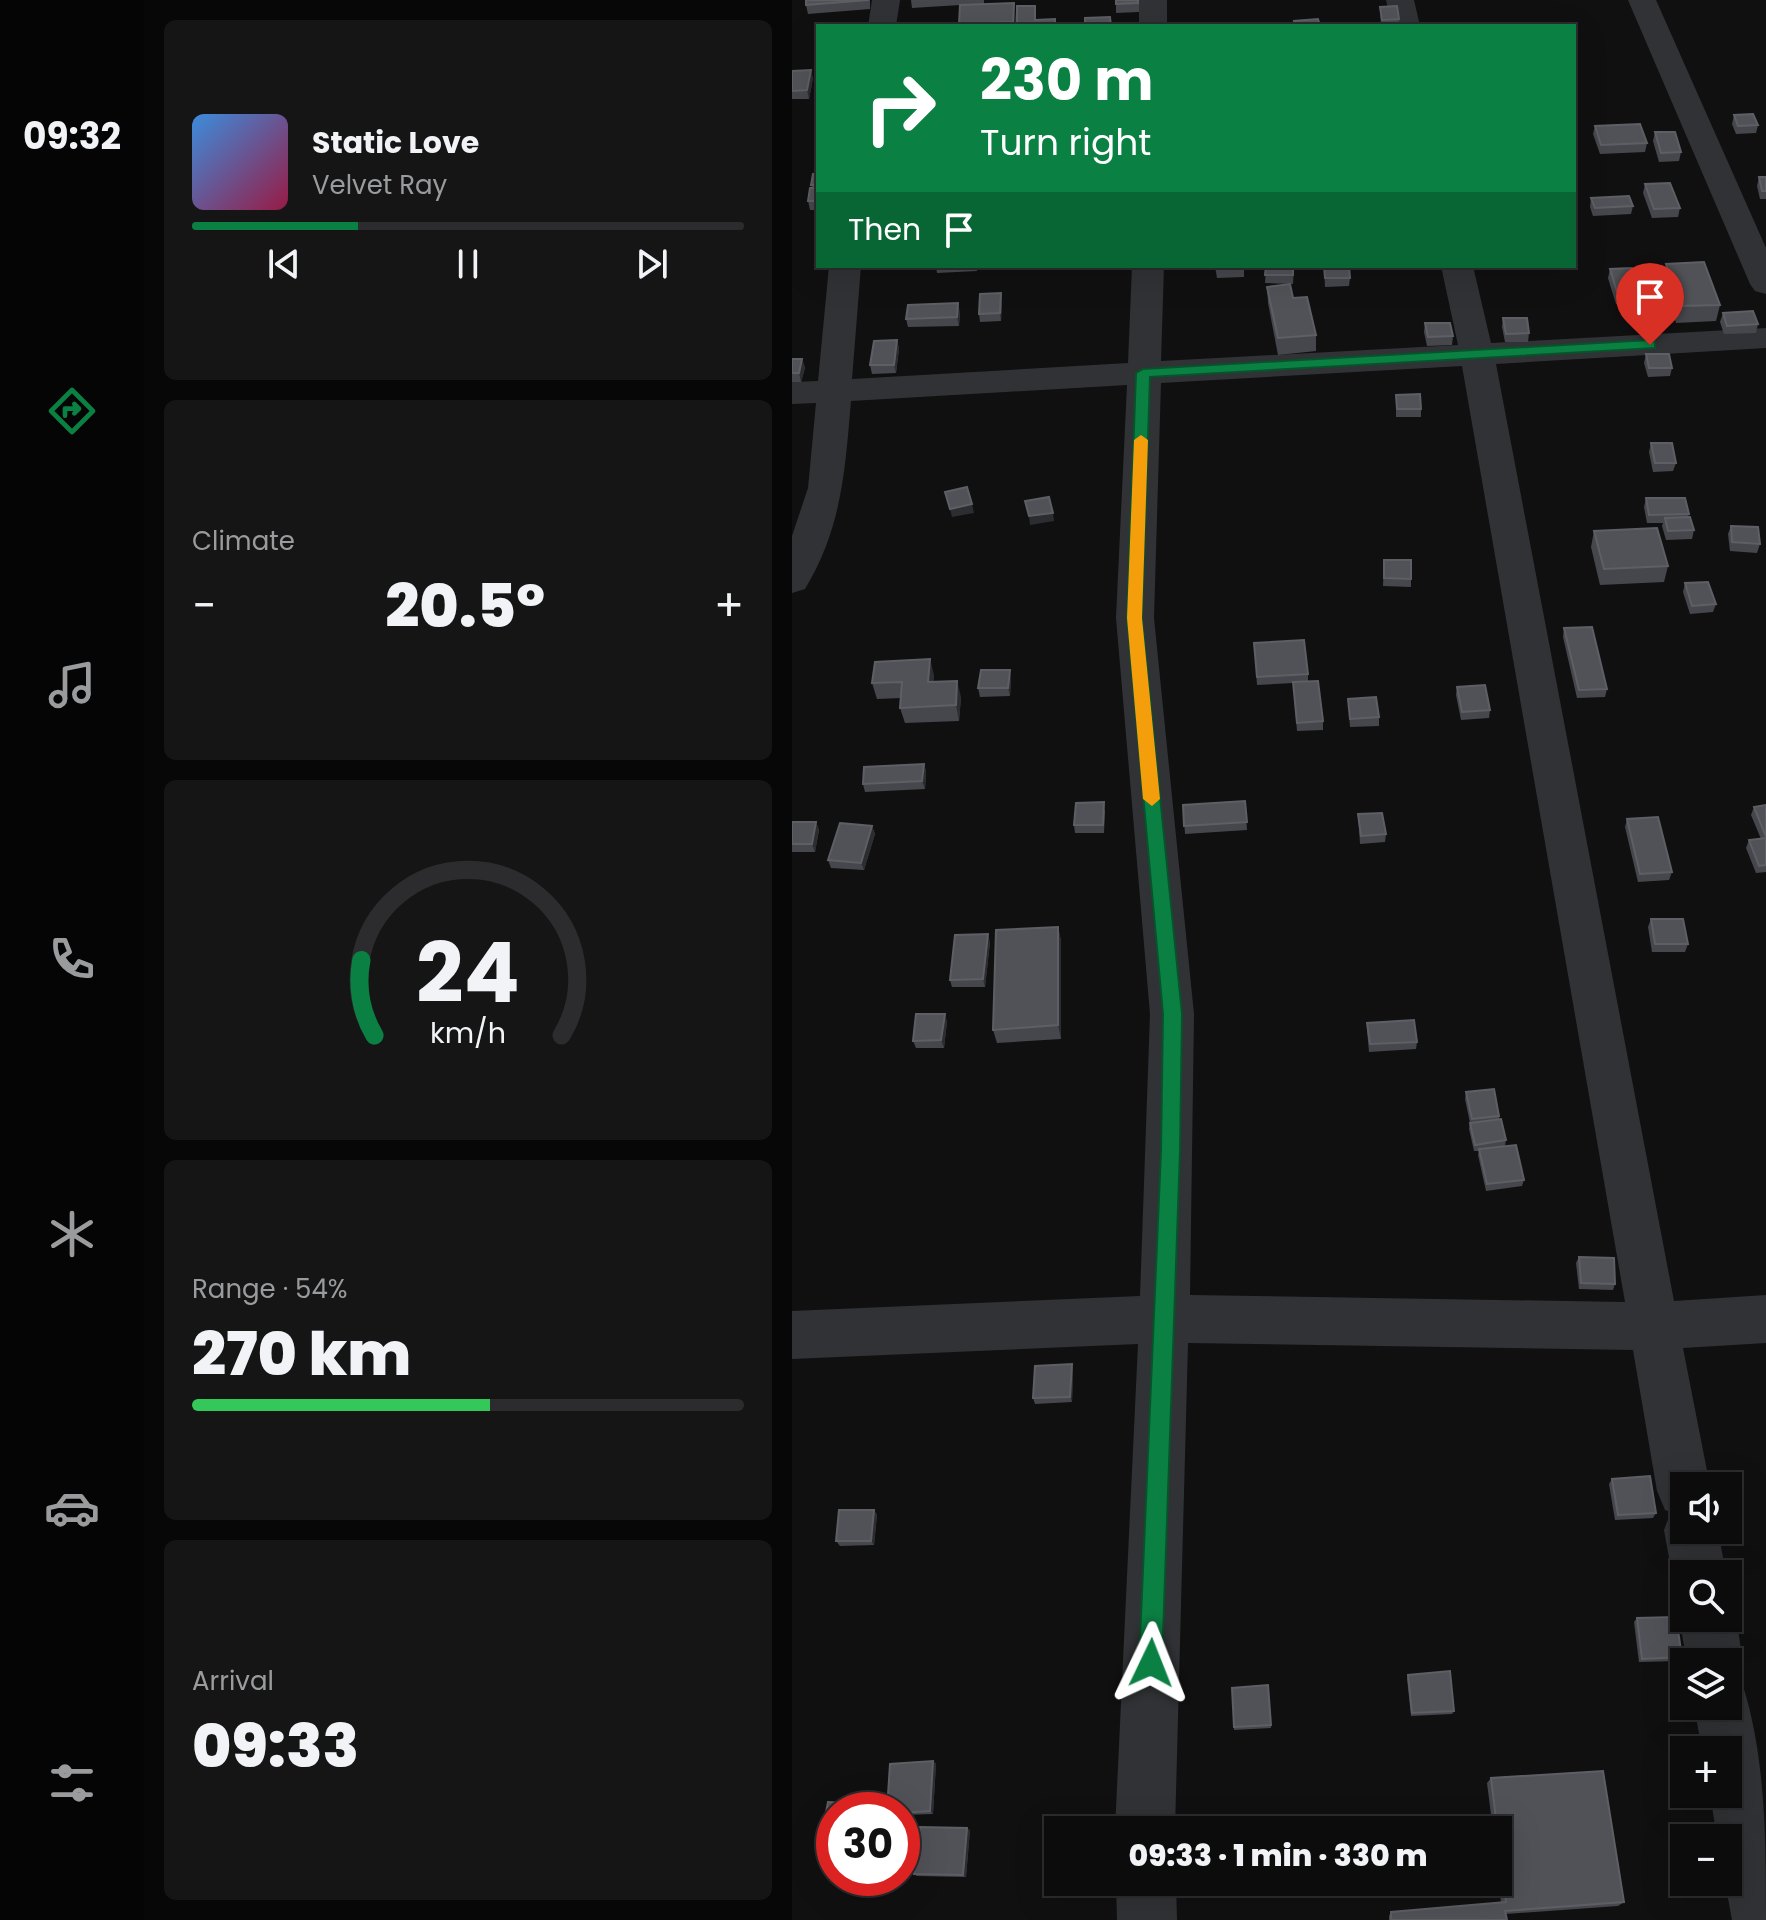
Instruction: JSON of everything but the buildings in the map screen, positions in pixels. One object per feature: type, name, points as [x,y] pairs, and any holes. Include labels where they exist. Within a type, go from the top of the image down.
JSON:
[{"type":"street","points":[[882,24],[886,0]]},
{"type":"street","points":[[1153,0],[1153,24]]},
{"type":"street","points":[[1400,0],[1406,24]]},
{"type":"street","points":[[1642,0],[1766,284]]},
{"type":"street","points":[[792,580],[826,488],[845,268]]},
{"type":"street","points":[[1146,1816],[1172,1014],[1135,618],[1148,268]]},
{"type":"street","points":[[1457,268],[1477,354],[1681,1472]]},
{"type":"street","points":[[792,393],[1766,338]]},
{"type":"street","points":[[792,1335],[1164,1319],[1654,1326],[1766,1319]]},
{"type":"street","points":[[1726,1720],[1762,1920]]},
{"type":"street","points":[[1146,1896],[1147,1920]]},
{"type":"slow traffic","points":[[1141,440],[1135,618],[1141,711],[1152,799]]},
{"type":"route","points":[[1151,1663],[1170,1151],[1172,1014],[1164,902],[1141,711],[1135,618],[1143,373],[1650,345]]}]
